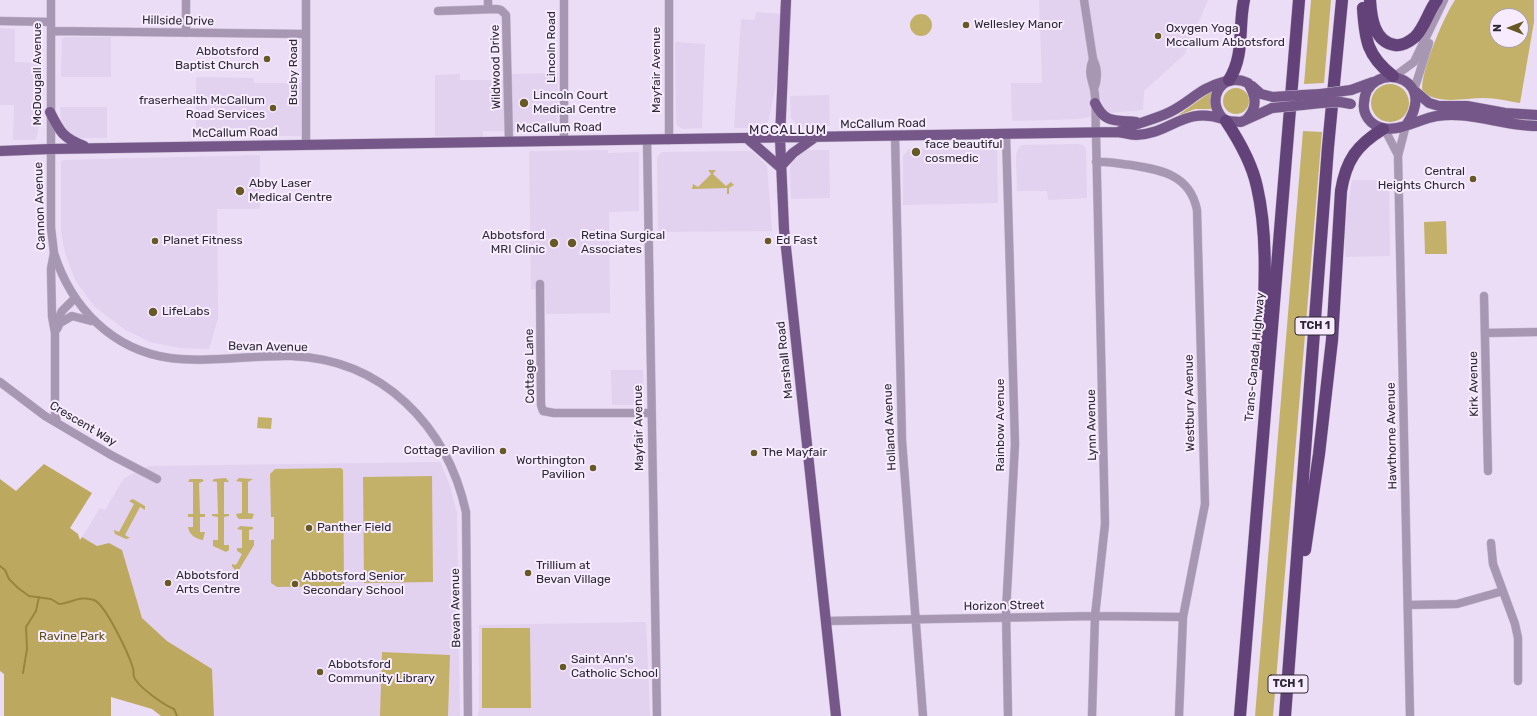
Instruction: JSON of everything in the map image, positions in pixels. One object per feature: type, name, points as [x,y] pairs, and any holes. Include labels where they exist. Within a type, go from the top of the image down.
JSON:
[{"type":"highway","points":[[1227,80],[1239,57],[1241,15],[1244,0]]},
{"type":"highway","name":"Trans-Canada Highway","points":[[1240,716],[1260,458],[1299,0]]},
{"type":"highway","name":"TCH 1","points":[[1285,716],[1328,147],[1342,0]]},
{"type":"highway","points":[[1364,0],[1365,28],[1371,52],[1380,66],[1394,76]]},
{"type":"highway","points":[[1370,0],[1373,22],[1379,35],[1388,43],[1400,45],[1411,40],[1418,33],[1437,0]]},
{"type":"highway","points":[[1225,120],[1250,164],[1257,187],[1261,209],[1263,270],[1260,458]]},
{"type":"highway","points":[[1290,652],[1319,454],[1331,348],[1341,191],[1346,170],[1355,152],[1369,138],[1384,130]]},
{"type":"main road","name":"Marshall Road","points":[[786,0],[780,138],[780,167],[784,229],[836,716]]},
{"type":"main road","points":[[1303,100],[1273,97],[1261,94],[1248,83],[1237,79],[1227,80],[1219,90],[1216,103],[1220,115],[1225,120],[1235,123],[1247,120],[1272,108],[1303,100],[1321,98],[1394,76],[1409,84],[1429,103],[1439,106],[1467,106],[1505,113],[1537,115]]},
{"type":"main road","name":"McCallum Road","points":[[1118,132],[1132,124],[1167,114],[1179,108],[1207,87],[1227,80]]},
{"type":"main road","points":[[1367,116],[1364,100],[1366,92],[1377,80]]},
{"type":"main road","points":[[1247,120],[1254,110],[1256,103],[1255,96],[1248,83]]},
{"type":"main road","points":[[1406,125],[1417,105],[1415,91]]},
{"type":"main road","points":[[1321,98],[1351,104],[1384,130],[1436,116],[1458,115],[1481,117],[1516,125],[1537,126]]},
{"type":"main road","points":[[1094,103],[1099,113],[1105,118],[1140,122]]},
{"type":"main road","points":[[50,112],[60,131],[69,140],[90,148]]},
{"type":"main road","name":"McCallum Road","points":[[0,151],[90,148],[1006,134],[1096,134],[1118,132],[1136,135],[1143,134],[1195,115],[1209,115],[1225,120]]},
{"type":"main road","points":[[748,139],[780,167],[794,153],[814,138]]},
{"type":"street","name":"McDougall Avenue","points":[[50,149],[51,0]]},
{"type":"street","points":[[186,0],[186,33]]},
{"type":"street","name":"Busby Road","points":[[306,0],[306,145]]},
{"type":"street","points":[[488,0],[488,9]]},
{"type":"street","name":"Lincoln Road","points":[[564,0],[564,141]]},
{"type":"street","name":"Mayfair Avenue","points":[[668,140],[670,0]]},
{"type":"street","name":"Lynn Avenue","points":[[1084,0],[1093,59],[1097,66],[1097,82],[1094,89],[1094,103],[1105,524],[1095,616],[1092,716]]},
{"type":"street","points":[[1394,76],[1414,62],[1433,26],[1444,0]]},
{"type":"street","name":"Wildwood Drive","points":[[438,11],[488,9],[501,10],[505,12],[507,18],[509,142]]},
{"type":"street","points":[[0,21],[51,22]]},
{"type":"street","points":[[1415,91],[1426,56],[1433,26]]},
{"type":"street","name":"Hillside Drive","points":[[51,31],[306,34]]},
{"type":"street","name":"Hawthorne Avenue","points":[[1406,125],[1398,156],[1410,716]]},
{"type":"street","name":"Hawthorne Avenue","points":[[1384,130],[1393,142],[1398,156]]},
{"type":"street","name":"Rainbow Avenue","points":[[1006,134],[1015,444],[1006,618],[1008,716]]},
{"type":"street","name":"Holland Avenue","points":[[895,136],[902,440],[922,716]]},
{"type":"street","name":"Mayfair Avenue","points":[[647,140],[657,716]]},
{"type":"street","name":"Cannon Avenue","points":[[50,149],[51,228],[54,253],[51,269],[52,316],[55,333]]},
{"type":"street","name":"Westbury Avenue","points":[[1096,162],[1155,169],[1171,175],[1183,182],[1191,192],[1197,210],[1205,504],[1183,617],[1179,716]]},
{"type":"street","name":"Bevan Avenue","points":[[54,253],[62,274],[75,298],[94,322],[125,343],[162,356],[189,359],[292,356],[310,358],[336,364],[356,371],[382,384],[412,408],[437,438],[450,461],[458,480],[466,512],[468,716]]},
{"type":"street","name":"Cottage Lane","points":[[540,284],[543,411],[554,414],[651,413]]},
{"type":"street","name":"Kirk Avenue","points":[[1484,296],[1488,471]]},
{"type":"street","name":"Cannon Avenue","points":[[57,422],[55,412],[55,333],[57,320],[62,311],[75,298]]},
{"type":"street","points":[[55,333],[60,323],[72,316],[94,322]]},
{"type":"street","points":[[1485,333],[1537,332]]},
{"type":"street","name":"Crescent Way","points":[[0,382],[45,416],[157,480]]},
{"type":"street","points":[[1491,543],[1493,564],[1515,624],[1518,638],[1518,681]]},
{"type":"street","points":[[1408,605],[1457,604],[1502,591]]},
{"type":"street","name":"Horizon Street","points":[[826,621],[1095,616],[1183,617]]},
{"type":"shaded area","points":[[1039,0],[1208,0],[1185,54],[1144,91],[1143,110],[1110,113],[1078,119],[1012,121],[1011,83],[1042,83]]},
{"type":"shaded area","points":[[1311,0],[1331,0],[1324,83],[1304,84]]},
{"type":"shaded area","points":[[1455,0],[1534,0],[1534,22],[1520,103],[1488,98],[1444,100],[1429,96],[1423,92],[1424,73],[1439,31]]},
{"type":"shaded area","points":[[756,12],[782,14],[778,76],[768,122],[762,128],[734,128],[741,19],[755,20]]},
{"type":"shaded area","points":[[917,14],[925,14],[932,21],[932,29],[925,36],[917,36],[910,29],[910,21]]},
{"type":"shaded area","points":[[0,28],[15,29],[15,62],[40,63],[38,133],[35,140],[13,140],[14,105],[0,105]]},
{"type":"shaded area","points":[[65,37],[111,37],[111,77],[61,77],[62,39]]},
{"type":"shaded area","points":[[675,42],[705,44],[702,128],[683,129],[678,126],[676,122]]},
{"type":"shaded area","points":[[558,73],[557,132],[515,132],[512,130],[512,74]]},
{"type":"shaded area","points":[[460,74],[460,80],[504,80],[505,131],[483,131],[483,137],[435,136],[435,75]]},
{"type":"shaded area","points":[[196,77],[253,78],[254,83],[302,83],[301,136],[196,136]]},
{"type":"shaded area","points":[[1390,84],[1403,90],[1409,103],[1403,116],[1390,122],[1377,116],[1371,103],[1377,90]]},
{"type":"shaded area","points":[[1236,88],[1246,91],[1249,101],[1246,111],[1236,114],[1226,111],[1223,101],[1226,91]]},
{"type":"shaded area","points":[[1212,91],[1212,109],[1195,109],[1177,116]]},
{"type":"shaded area","points":[[829,95],[830,126],[799,127],[791,118],[790,96]]},
{"type":"shaded area","points":[[60,107],[107,107],[107,138],[81,138],[72,136],[64,128],[61,119]]},
{"type":"shaded area","points":[[1303,131],[1322,132],[1273,716],[1255,716]]},
{"type":"shaded area","points":[[1022,145],[1083,145],[1086,150],[1087,198],[1048,200],[1047,191],[1017,191],[1016,155],[1018,149]]},
{"type":"shaded area","points":[[994,147],[997,150],[998,203],[903,205],[903,156],[909,149]]},
{"type":"shaded area","points":[[608,150],[608,153],[639,152],[639,211],[609,212],[610,313],[546,314],[545,289],[531,289],[529,151]]},
{"type":"shaded area","points":[[806,150],[829,150],[830,198],[791,199],[790,168],[792,162]]},
{"type":"shaded area","points":[[752,151],[767,166],[772,231],[658,232],[657,157],[662,152]]},
{"type":"shaded area","points":[[260,155],[260,209],[217,209],[218,318],[209,349],[180,348],[150,342],[124,329],[95,307],[75,280],[65,253],[61,231],[61,162],[63,160]]},
{"type":"shaded area","points":[[708,170],[716,170],[713,174],[726,186],[731,182],[734,185],[729,188],[729,194],[727,194],[727,188],[692,189],[693,184],[698,187],[711,174]]},
{"type":"shaded area","points":[[1352,180],[1389,180],[1390,256],[1345,257],[1345,223]]},
{"type":"shaded area","points":[[1446,221],[1447,254],[1425,254],[1424,222]]},
{"type":"shaded area","points":[[611,370],[643,370],[644,399],[639,405],[612,405]]},
{"type":"shaded area","points":[[258,417],[272,418],[271,429],[257,428]]},
{"type":"shaded area","name":"Abbotsford Senior Secondary School","points":[[440,462],[450,486],[457,513],[460,716],[214,716],[212,669],[167,641],[142,618],[121,550],[109,543],[97,546],[82,537],[100,508],[105,510],[124,478],[150,466]]},
{"type":"shaded area","name":"Panther Field","points":[[341,468],[343,470],[344,584],[342,586],[277,587],[271,583],[271,540],[274,539],[274,517],[271,517],[270,474],[275,469]]},
{"type":"shaded area","points":[[432,476],[433,582],[364,583],[363,477]]},
{"type":"shaded area","points":[[226,478],[229,482],[224,482],[224,514],[229,514],[229,516],[224,517],[224,545],[229,545],[229,550],[226,552],[213,546],[213,540],[218,540],[218,517],[212,516],[212,514],[218,514],[217,482],[212,481],[214,479]]},
{"type":"shaded area","points":[[239,478],[253,479],[248,482],[248,513],[254,514],[252,519],[239,519],[236,514],[242,513],[242,482],[236,481]]},
{"type":"shaded area","points":[[190,479],[202,479],[204,481],[199,483],[200,514],[205,514],[205,517],[200,517],[200,532],[205,532],[203,540],[193,536],[188,527],[193,527],[193,517],[188,517],[188,514],[193,514],[193,482],[188,482]]},
{"type":"shaded area","points":[[133,499],[145,506],[145,510],[140,507],[125,535],[130,538],[126,539],[115,534],[114,530],[119,532],[134,504],[129,501]]},
{"type":"shaded area","points":[[240,526],[253,527],[253,529],[249,530],[249,540],[254,540],[254,545],[237,573],[232,564],[236,565],[242,554],[237,551],[237,548],[242,548],[242,530],[237,529]]},
{"type":"shaded area","name":"Saint Ann's Catholic School","points":[[646,622],[650,716],[477,716],[479,710],[479,625]]},
{"type":"shaded area","points":[[482,628],[530,628],[531,708],[482,708]]},
{"type":"shaded area","points":[[382,652],[450,655],[448,716],[380,716]]},
{"type":"green space","name":"Ravine Park","points":[[44,464],[92,493],[70,528],[78,534],[80,540],[82,537],[97,546],[109,543],[122,550],[142,618],[167,641],[212,669],[214,716],[161,716],[152,709],[111,697],[111,716],[4,716],[4,674],[0,671],[0,479],[16,491]]},
{"type":"waterway","points":[[0,566],[5,570],[9,579],[29,596],[51,599],[59,604],[85,598],[94,600],[99,604],[111,620],[122,642],[131,662],[136,681],[164,704],[174,709],[177,716]]},
{"type":"waterway","points":[[23,673],[27,649],[26,627],[36,611],[39,597]]},
{"type":"place","name":"Wellesley Manor","points":[[966,25]]},
{"type":"place","name":"Oxygen Yoga Mccallum Abbotsford","points":[[1158,36]]},
{"type":"place","name":"Abbotsford Baptist Church","points":[[267,59]]},
{"type":"place","name":"Lincoln Court Medical Centre","points":[[524,103]]},
{"type":"place","name":"fraserhealth McCallum Road Services","points":[[273,108]]},
{"type":"place","name":"face beautiful cosmedic","points":[[916,152]]},
{"type":"place","name":"Central Heights Church","points":[[1473,179]]},
{"type":"place","name":"Abby Laser Medical Centre","points":[[240,191]]},
{"type":"place","name":"Planet Fitness","points":[[155,241]]},
{"type":"place","name":"Ed Fast","points":[[768,241]]},
{"type":"place","name":"Abbotsford MRI Clinic","points":[[554,243]]},
{"type":"place","name":"Retina Surgical Associates","points":[[572,243]]},
{"type":"place","name":"LifeLabs","points":[[153,312]]},
{"type":"place","name":"Cottage Pavilion","points":[[503,451]]},
{"type":"place","name":"The Mayfair","points":[[754,453]]},
{"type":"place","name":"Worthington Pavilion","points":[[593,468]]},
{"type":"place","name":"Panther Field","points":[[309,528]]},
{"type":"place","name":"Trillium at Bevan Village","points":[[528,573]]},
{"type":"place","name":"Abbotsford Arts Centre","points":[[168,583]]},
{"type":"place","name":"Abbotsford Senior Secondary School","points":[[295,584]]},
{"type":"place","name":"Saint Ann's Catholic School","points":[[563,667]]},
{"type":"place","name":"Abbotsford Community Library","points":[[320,672]]},
{"type":"district","name":"MCCALLUM","points":[[788,130]]}]
